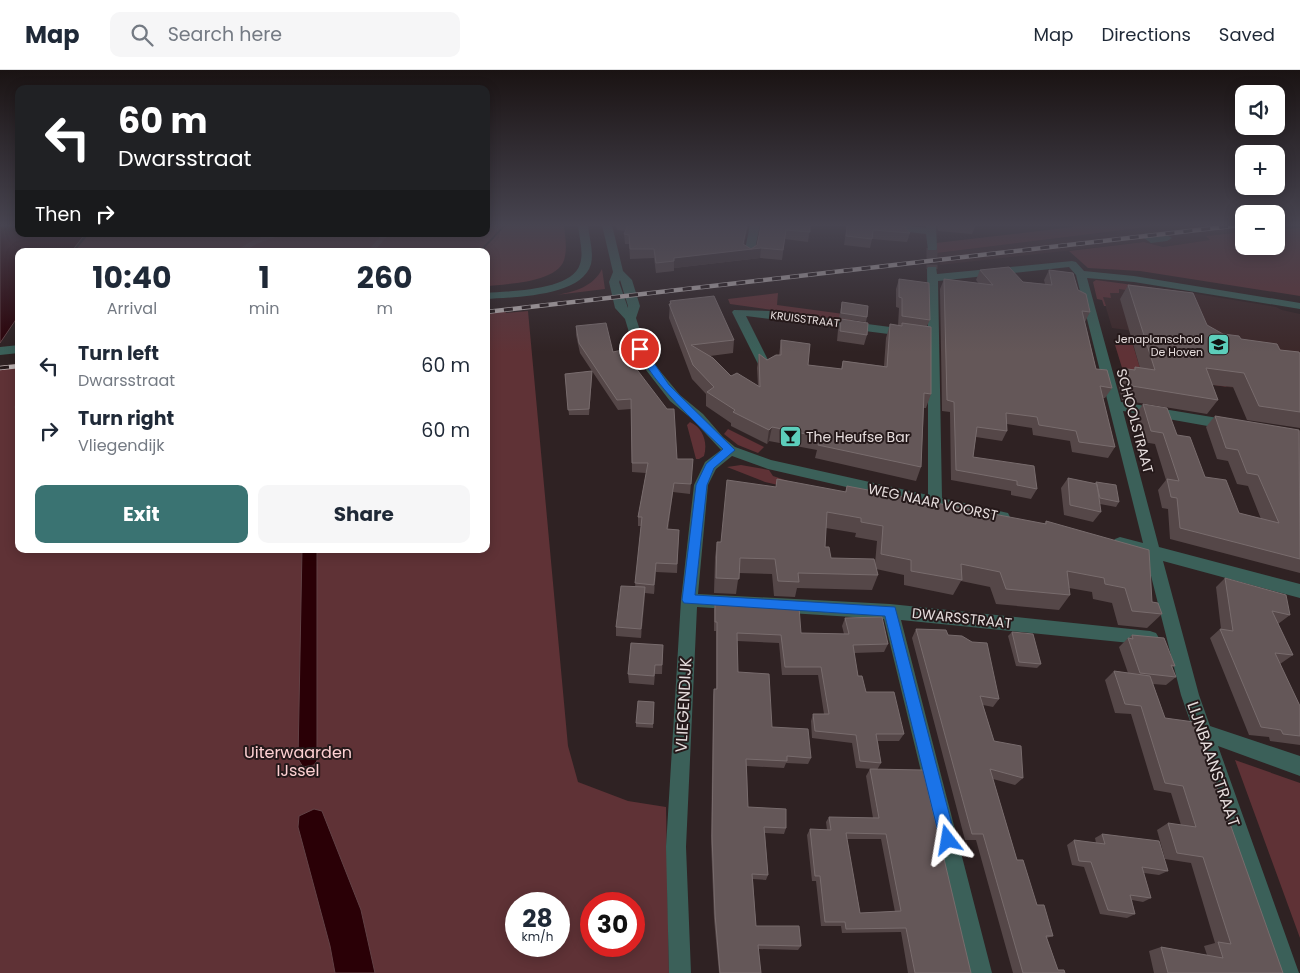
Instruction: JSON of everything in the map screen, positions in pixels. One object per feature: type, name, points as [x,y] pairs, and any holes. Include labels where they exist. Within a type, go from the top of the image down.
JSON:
[{"type":"street","points":[[490,296],[529,292],[564,284],[576,278],[584,267]]},
{"type":"street","name":"WEG NAAR VOORST","points":[[617,267],[618,272],[614,282],[621,308],[630,318],[640,349],[657,377],[675,398],[698,417],[718,440],[730,450],[749,458],[789,469],[1020,520]]},
{"type":"street","points":[[934,501],[933,273],[1024,267]]},
{"type":"street","points":[[1075,267],[1081,274],[1134,279],[1300,306]]},
{"type":"street","name":"SCHOOLSTRAAT","points":[[1081,274],[1153,550]]},
{"type":"street","name":"KRUISSTRAAT","points":[[766,368],[738,312],[769,314],[934,336]]},
{"type":"street","points":[[0,351],[15,349]]},
{"type":"street","points":[[1116,406],[1245,427]]},
{"type":"street","name":"VLIEGENDIJK","points":[[680,973],[676,847],[689,600],[701,485],[710,466],[730,450]]},
{"type":"street","points":[[1106,540],[1153,550],[1300,591]]},
{"type":"street","name":"LIJNBAANSTRAAT","points":[[1153,550],[1174,640],[1202,732],[1288,973]]},
{"type":"street","name":"DWARSSTRAAT","points":[[689,600],[890,611],[1174,640]]},
{"type":"street","points":[[890,611],[981,973]]},
{"type":"street","points":[[1202,732],[1300,766]]},
{"type":"shaded area","points":[[0,267],[15,267],[15,321],[0,343]]},
{"type":"shaded area","name":"Jenaplanschool De Hoven","points":[[1099,284],[1185,292],[1276,307],[1300,314],[1300,409],[1293,396],[1227,387],[1213,377],[1140,368],[1133,345],[1138,346],[1134,331],[1112,328]]},
{"type":"shaded area","points":[[302,553],[317,553],[317,761],[314,765],[303,767],[298,759]]},
{"type":"shaded area","points":[[314,809],[322,811],[361,910],[375,973],[335,973],[330,946],[298,827],[299,816]]},
{"type":"green space","points":[[490,267],[560,267],[544,277],[519,283],[490,286]]},
{"type":"green space","points":[[1087,267],[1300,267],[1300,296],[1140,271]]},
{"type":"green space","points":[[602,269],[605,289],[556,295],[582,288],[594,280]]},
{"type":"green space","points":[[1096,280],[1179,291],[1140,292],[1119,289],[1119,293],[1110,293],[1111,298],[1103,297],[1106,306],[1104,306],[1102,300],[1097,299],[1093,282]]},
{"type":"green space","points":[[778,293],[777,305],[851,315],[851,321],[730,304],[728,299]]},
{"type":"green space","name":"Uiterwaarden IJssel","points":[[506,308],[506,313],[528,311],[568,746],[578,782],[628,801],[666,807],[669,973],[0,973],[0,366],[15,364],[15,553],[490,553],[490,310]]},
{"type":"green space","points":[[1115,345],[1133,345],[1140,368],[1213,378],[1227,387],[1123,371]]},
{"type":"green space","points":[[690,422],[698,428],[705,441],[704,456],[699,459],[696,459],[687,425]]},
{"type":"green space","points":[[728,429],[764,447],[758,453],[738,445],[724,434]]},
{"type":"green space","points":[[741,465],[769,470],[773,476],[788,481],[787,487],[765,482],[727,467]]},
{"type":"green space","points":[[1235,760],[1300,783],[1300,938]]},
{"type":"building","points":[[1009,267],[1023,282],[1052,285],[1049,270],[1073,273],[1078,290],[1086,294],[1090,312],[1082,311],[1096,369],[1107,370],[1112,388],[1100,386],[1115,447],[1079,442],[1076,431],[1039,425],[1037,417],[1006,413],[1007,431],[977,427],[973,457],[1034,466],[1037,489],[1017,485],[1017,481],[956,470],[954,402],[947,400],[944,279],[993,285],[980,270]]},
{"type":"building","points":[[899,279],[929,283],[930,320],[902,316]]},
{"type":"building","name":"Jenaplanschool De Hoven","points":[[1128,285],[1193,293],[1207,325],[1223,334],[1239,336],[1241,339],[1277,344],[1280,350],[1299,352],[1300,412],[1259,406],[1244,373],[1206,368],[1218,400],[1132,386],[1127,369],[1135,370],[1135,367],[1155,370]]},
{"type":"building","points":[[714,296],[734,340],[691,345],[713,358],[731,376],[737,373],[760,387],[759,354],[767,360],[776,355],[781,355],[781,340],[810,344],[808,365],[842,369],[843,361],[887,367],[890,324],[902,326],[902,323],[931,327],[931,394],[924,393],[921,467],[818,445],[820,437],[772,427],[769,430],[733,412],[735,410],[707,392],[714,387],[693,365],[669,304],[671,304],[670,301]]},
{"type":"building","points":[[842,302],[868,306],[867,317],[841,313]]},
{"type":"building","points":[[841,319],[868,323],[867,335],[840,331]]},
{"type":"building","points":[[606,323],[613,352],[622,350],[667,409],[674,409],[677,459],[693,459],[691,484],[674,483],[667,529],[679,530],[677,564],[656,563],[654,585],[635,583],[642,517],[638,517],[648,463],[632,463],[631,399],[617,400],[579,343],[576,326]]},
{"type":"building","points":[[592,371],[589,409],[568,410],[565,374]]},
{"type":"building","points":[[1143,404],[1167,408],[1177,435],[1190,437],[1205,477],[1226,480],[1239,513],[1279,523],[1258,475],[1247,473],[1238,450],[1226,448],[1215,416],[1299,430],[1300,559],[1180,528],[1177,498],[1171,497],[1167,479],[1179,481],[1163,433],[1151,431]]},
{"type":"building","points":[[1068,478],[1097,484],[1101,512],[1070,505]]},
{"type":"building","points":[[777,479],[846,492],[847,486],[1046,524],[1046,521],[1149,550],[1152,602],[1158,603],[1162,614],[1132,611],[1125,588],[1105,584],[1104,578],[1067,571],[1070,595],[1006,589],[1000,572],[961,564],[962,580],[911,571],[911,560],[881,554],[883,526],[861,522],[861,518],[827,512],[825,547],[829,547],[831,558],[874,559],[878,575],[798,573],[799,582],[778,581],[775,559],[740,558],[739,579],[716,578],[717,542],[721,542],[727,480],[776,487]]},
{"type":"building","points":[[1096,482],[1116,485],[1119,502],[1100,498]]},
{"type":"building","points":[[1225,578],[1286,595],[1290,615],[1272,611],[1293,655],[1275,653],[1300,706],[1300,736],[1283,734],[1281,730],[1261,727],[1220,629],[1233,631]]},
{"type":"building","points":[[621,586],[645,587],[641,629],[616,627]]},
{"type":"building","points":[[715,602],[737,603],[737,606],[799,607],[801,633],[849,634],[845,618],[882,617],[888,644],[853,645],[858,676],[862,676],[866,692],[894,692],[904,734],[876,734],[881,763],[860,761],[856,735],[815,731],[813,714],[829,714],[821,667],[785,667],[781,635],[737,633],[738,672],[769,674],[772,727],[808,729],[811,758],[787,756],[787,761],[746,759],[748,807],[786,809],[786,828],[764,827],[768,875],[752,874],[756,926],[799,926],[801,946],[758,945],[761,973],[720,973],[715,914],[712,836],[714,689],[717,689],[717,622],[715,622]]},
{"type":"building","points":[[916,629],[946,630],[948,635],[962,636],[972,642],[987,643],[999,699],[980,696],[994,741],[1021,746],[1023,778],[990,769],[1017,860],[1023,860],[1037,905],[1044,905],[1053,936],[1046,936],[1058,970],[1064,970],[1065,973],[1023,973],[983,834],[972,834]]},
{"type":"building","points":[[1012,632],[1033,634],[1041,664],[1019,662]]},
{"type":"building","points":[[1132,635],[1164,638],[1175,666],[1171,665],[1176,677],[1140,673],[1128,638],[1133,639]]},
{"type":"building","points":[[631,643],[663,645],[662,665],[655,665],[654,676],[628,674]]},
{"type":"building","points":[[1114,671],[1150,676],[1165,718],[1194,722],[1283,973],[1168,973],[1161,947],[1223,958],[1218,942],[1231,944],[1203,857],[1177,853],[1168,823],[1196,827],[1183,786],[1165,783],[1141,706],[1125,704]]},
{"type":"building","points":[[638,701],[654,702],[653,724],[636,723]]},
{"type":"building","points":[[870,769],[923,770],[971,973],[915,973],[906,928],[846,929],[845,922],[825,922],[820,876],[815,876],[810,829],[831,830],[829,817],[879,818]],"holes":[[[846,833],[886,834],[901,911],[860,913]]]},
{"type":"building","points":[[1102,834],[1159,841],[1168,871],[1142,867],[1151,898],[1130,895],[1135,914],[1108,910],[1091,862],[1079,861],[1074,840],[1105,844]]},
{"type":"railway","points":[[490,312],[875,267]]},
{"type":"railway","points":[[0,368],[15,366]]},
{"type":"place","name":"Jenaplanschool De Hoven","points":[[1219,345]]},
{"type":"place","name":"The Heufse Bar","points":[[790,437]]},
{"type":"route","points":[[640,349],[650,367],[665,387],[730,450],[710,466],[701,485],[689,600],[890,611],[948,840]]}]
